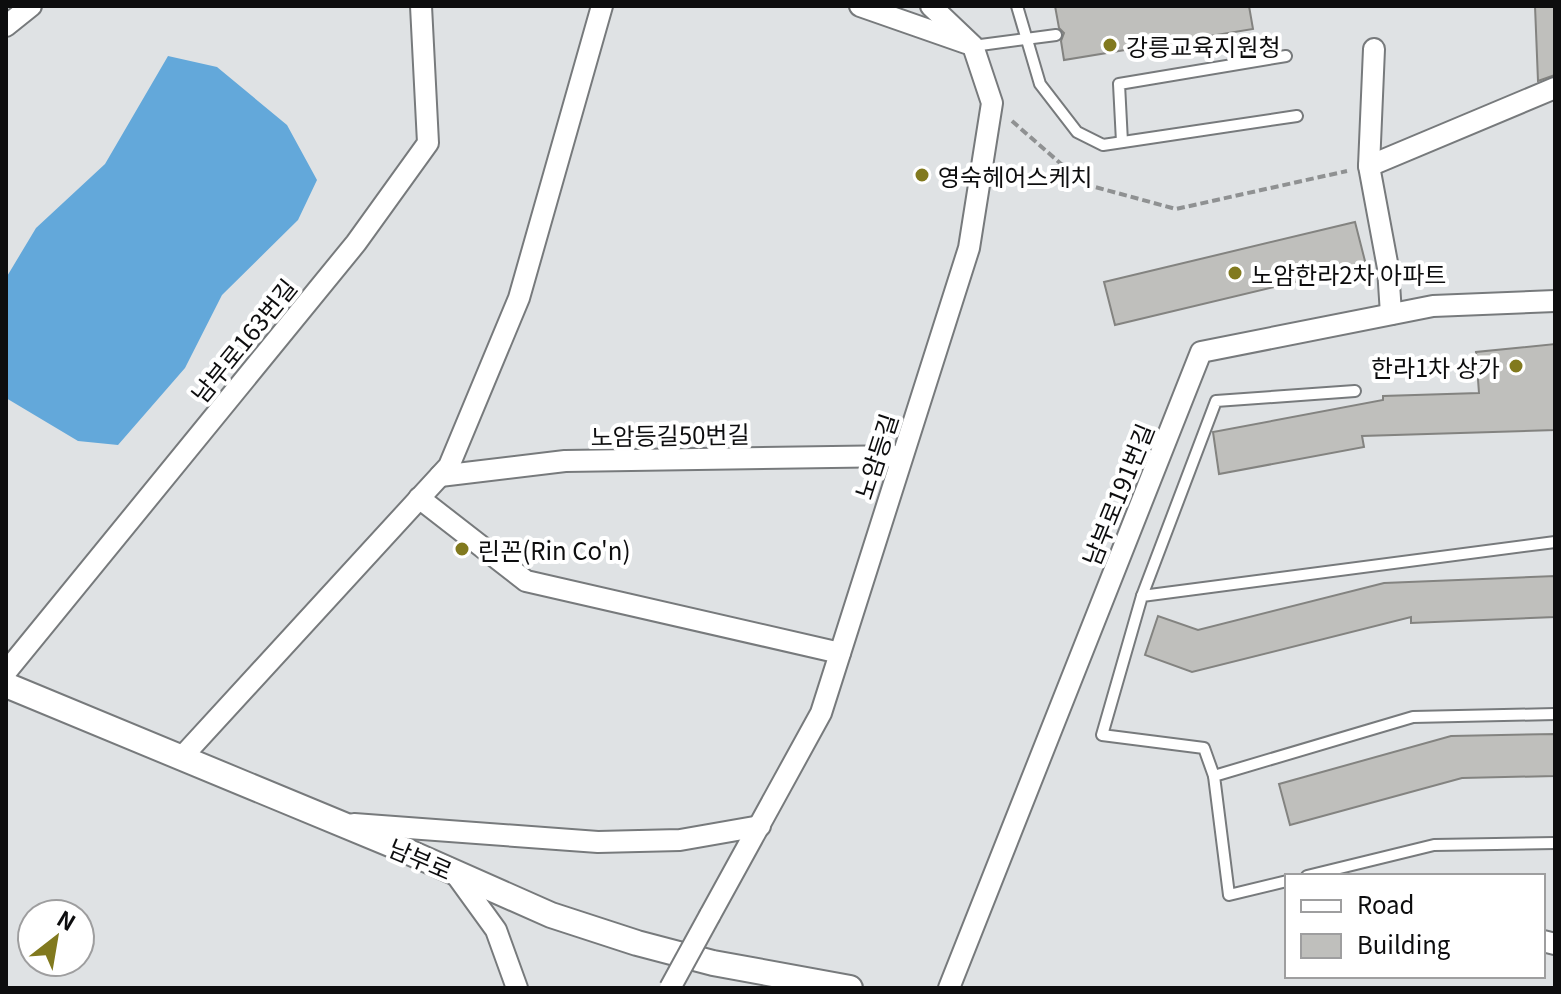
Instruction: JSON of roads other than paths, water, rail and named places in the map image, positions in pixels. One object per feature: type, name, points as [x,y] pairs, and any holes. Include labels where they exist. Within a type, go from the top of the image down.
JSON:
[{"type":"street","points":[[6,26],[31,6]]},
{"type":"street","name":"남부로163번길","points":[[6,672],[356,243],[428,143],[421,6]]},
{"type":"street","points":[[181,758],[449,466],[519,298],[602,6]]},
{"type":"street","points":[[860,6],[973,46]]},
{"type":"street","name":"노암등길","points":[[670,988],[821,713],[969,248],[992,103],[973,46],[931,6]]},
{"type":"street","points":[[1374,49],[1369,166],[1388,268],[1391,314]]},
{"type":"street","points":[[1369,166],[1555,88]]},
{"type":"street","name":"남부로191번길","points":[[949,988],[1201,352],[1433,306],[1555,301]]},
{"type":"street","name":"노암등길50번길","points":[[440,476],[565,461],[902,456]]},
{"type":"street","points":[[419,498],[526,581],[840,653]]},
{"type":"street","name":"남부로","points":[[6,685],[551,915],[637,943],[713,963],[850,988]]},
{"type":"street","points":[[337,823],[598,842],[680,840],[760,826]]},
{"type":"street","points":[[454,872],[496,930],[517,988]]},
{"type":"lane","points":[[1017,6],[1040,84],[1077,132],[1103,145],[1297,116]]},
{"type":"lane","points":[[973,46],[1056,35]]},
{"type":"lane","points":[[1122,142],[1119,84],[1286,56]]},
{"type":"lane","points":[[1285,881],[1229,895],[1214,776],[1204,748],[1102,735],[1142,596],[1216,401],[1355,391]]},
{"type":"lane","points":[[1142,596],[1555,542]]},
{"type":"lane","points":[[1214,776],[1413,717],[1555,714]]},
{"type":"lane","points":[[1315,874],[1434,845],[1555,843]]},
{"type":"place","name":"강릉교육지원청","points":[[1110,45]]},
{"type":"place","name":"영숙헤어스케치","points":[[922,175]]},
{"type":"place","name":"노암한라2차 아파트","points":[[1235,273]]},
{"type":"place","name":"한라1차 상가","points":[[1516,366]]},
{"type":"place","name":"린꼰(Rin Co'n)","points":[[462,549]]}]
